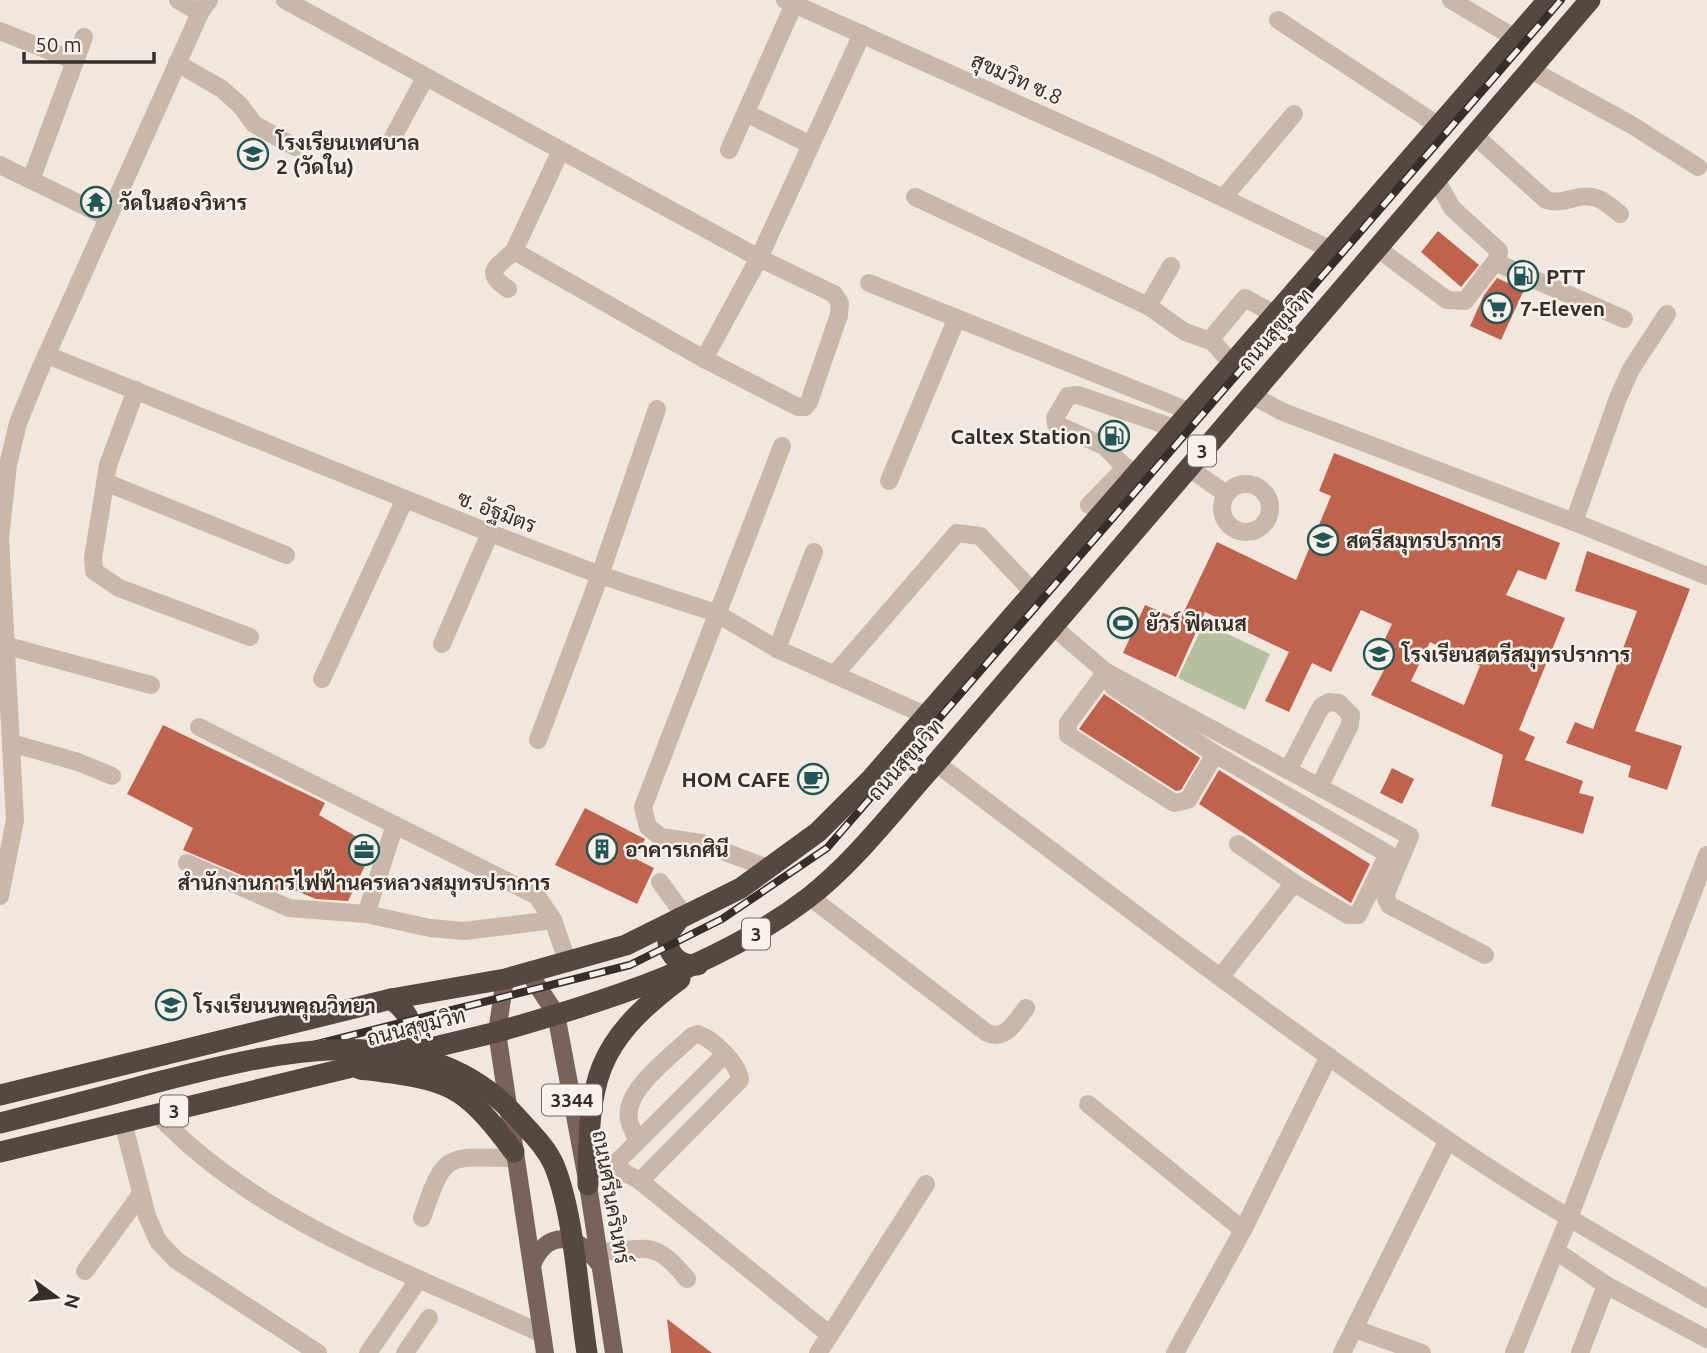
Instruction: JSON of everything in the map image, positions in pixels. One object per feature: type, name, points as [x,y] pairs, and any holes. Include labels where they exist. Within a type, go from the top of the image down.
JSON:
[{"type":"highway","name":"ถนนสุขุมวิท","points":[[0,1095],[391,999],[505,979],[568,963],[626,944],[741,888],[818,832],[927,716],[1033,592],[1130,472],[1177,429],[1548,0]]},
{"type":"highway","name":"ถนนสุขุมวิท","points":[[0,1152],[497,1032],[556,1014],[698,965],[744,942],[810,897],[837,872],[936,763],[1051,625],[1590,0]]},
{"type":"highway","points":[[685,916],[672,926],[668,943],[670,951],[681,963],[698,965]]},
{"type":"highway","points":[[588,1185],[588,1118],[594,1087],[606,1054],[621,1030],[644,1006],[698,965]]},
{"type":"highway","points":[[391,999],[405,1009],[413,1023],[410,1041],[403,1054]]},
{"type":"highway","points":[[0,1123],[270,1055],[334,1048],[368,1050],[434,1062],[482,1084],[501,1100],[539,1140],[552,1162],[564,1193],[587,1353]]},
{"type":"highway","points":[[348,1068],[430,1078],[455,1089],[476,1104],[515,1155]]},
{"type":"main road","name":"ถนนศรีนครินทร์","points":[[529,973],[556,1014],[588,1185],[614,1353]]},
{"type":"main road","points":[[505,979],[497,1032],[545,1353]]},
{"type":"main road","points":[[532,1265],[544,1246],[565,1239],[585,1246],[600,1259]]},
{"type":"street","points":[[0,897],[15,820],[0,538],[4,464],[18,424],[107,217],[205,6],[178,0]]},
{"type":"street","points":[[285,0],[760,258],[834,294],[841,303],[809,402],[804,407],[797,407],[704,359],[514,251]]},
{"type":"street","points":[[1451,0],[1515,38]]},
{"type":"street","points":[[729,150],[790,2]]},
{"type":"street","name":"สุขมวิท ซ.8","points":[[790,2],[1154,165],[1332,250]]},
{"type":"street","points":[[1278,20],[1439,126]]},
{"type":"street","points":[[0,32],[75,61]]},
{"type":"street","points":[[704,359],[760,258],[862,34]]},
{"type":"street","points":[[31,180],[84,37]]},
{"type":"street","points":[[177,63],[222,89],[240,105],[254,124],[295,146]]},
{"type":"street","points":[[1531,70],[1630,124],[1698,167]]},
{"type":"street","points":[[391,139],[425,78]]},
{"type":"street","points":[[746,113],[811,145]]},
{"type":"street","points":[[1223,198],[1294,114]]},
{"type":"street","points":[[1474,135],[1546,200],[1557,204],[1577,197],[1596,198],[1620,214]]},
{"type":"street","points":[[508,289],[494,279],[492,274],[514,251],[561,150]]},
{"type":"street","points":[[0,165],[107,217]]},
{"type":"street","points":[[1377,248],[1447,300],[1465,301],[1495,262],[1499,251],[1452,208],[1436,179]]},
{"type":"street","points":[[915,197],[1148,306],[1185,332],[1213,342],[1233,365]]},
{"type":"street","points":[[1495,262],[1624,319]]},
{"type":"street","points":[[1148,306],[1171,266]]},
{"type":"street","points":[[869,283],[1191,412]]},
{"type":"street","points":[[1213,342],[1214,335],[1245,298],[1276,314]]},
{"type":"street","points":[[1574,522],[1618,398],[1631,369],[1667,314]]},
{"type":"street","points":[[889,481],[956,320]]},
{"type":"street","name":"ซ. อัฐมิตร","points":[[47,355],[490,533],[600,575],[716,613],[777,649],[927,716]]},
{"type":"street","points":[[136,390],[114,443],[105,482],[93,558],[95,573],[119,587],[250,637]]},
{"type":"street","points":[[1089,505],[1130,472],[1104,446],[1056,424],[1055,418],[1068,397],[1078,395],[1177,429]]},
{"type":"street","points":[[1251,395],[1283,412],[1574,522],[1707,576]]},
{"type":"street","points":[[538,740],[600,575],[657,409]]},
{"type":"street","points":[[768,868],[701,843],[661,837],[648,827],[643,807],[658,762],[782,446]]},
{"type":"street","points":[[1188,467],[1226,494]]},
{"type":"street","points":[[105,482],[286,555]]},
{"type":"street","points":[[322,679],[405,499]]},
{"type":"street","points":[[442,644],[490,533]]},
{"type":"street","points":[[835,674],[957,533],[980,536],[1033,592]]},
{"type":"street","points":[[777,649],[814,552]]},
{"type":"street","points":[[1051,625],[1104,676],[1215,754],[1388,854],[1358,915],[1348,915],[1294,883],[1238,844]]},
{"type":"street","points":[[4,645],[151,685]]},
{"type":"street","points":[[1104,676],[1065,729],[1068,735],[1174,803],[1182,804],[1188,800],[1215,754]]},
{"type":"street","points":[[1104,676],[1410,836],[1385,896],[1389,905],[1485,956]]},
{"type":"street","points":[[1288,770],[1321,707],[1329,702],[1339,703],[1351,715],[1350,725],[1319,787]]},
{"type":"street","points":[[199,727],[537,896],[553,920],[568,963]]},
{"type":"street","points":[[11,743],[57,755],[112,776]]},
{"type":"street","points":[[936,763],[1329,1056],[1448,1140],[1569,1218],[1707,1299]]},
{"type":"street","points":[[366,914],[395,825]]},
{"type":"street","points":[[1514,1353],[1569,1218],[1707,855]]},
{"type":"street","points":[[187,863],[289,908],[366,914],[430,928],[464,931],[553,920]]},
{"type":"street","points":[[660,882],[685,916]]},
{"type":"street","points":[[1222,975],[1294,883]]},
{"type":"street","points":[[810,897],[987,1033],[995,1037],[1003,1035],[1026,1008]]},
{"type":"street","points":[[638,1140],[629,1121],[629,1105],[635,1091],[698,1034],[706,1036],[740,1075],[736,1087],[640,1181]]},
{"type":"street","points":[[615,1164],[724,1055]]},
{"type":"street","points":[[1175,1353],[1242,1230],[1329,1056]]},
{"type":"street","points":[[1088,1104],[1242,1230]]},
{"type":"street","points":[[158,1115],[213,1166],[288,1215],[419,1279],[542,1334]]},
{"type":"street","points":[[123,1122],[141,1194],[158,1241],[176,1260],[318,1353]]},
{"type":"street","points":[[1342,1353],[1448,1140]]},
{"type":"street","points":[[589,1152],[615,1164],[640,1181],[830,1335]]},
{"type":"street","points":[[422,1218],[438,1172],[450,1161],[466,1157],[515,1155]]},
{"type":"street","points":[[818,1353],[926,1184]]},
{"type":"street","points":[[85,1271],[141,1194]]},
{"type":"street","points":[[600,1259],[656,1249],[668,1255],[687,1279]]},
{"type":"street","points":[[1556,1251],[1606,1285],[1707,1339]]},
{"type":"street","points":[[368,1353],[419,1279]]},
{"type":"street","points":[[1580,1353],[1606,1285]]},
{"type":"street","points":[[405,1353],[429,1318]]},
{"type":"street","points":[[1355,1329],[1422,1353]]},
{"type":"green space","points":[[1204,623],[1270,654],[1245,710],[1178,678]]},
{"type":"building","points":[[1438,231],[1479,265],[1461,287],[1421,252]]},
{"type":"building","name":"7-Eleven","points":[[1497,278],[1524,290],[1501,340],[1470,326],[1484,295]]},
{"type":"building","points":[[1334,453],[1560,543],[1546,580],[1518,570],[1506,595],[1565,618],[1519,730],[1535,737],[1525,760],[1583,781],[1579,793],[1594,797],[1583,834],[1491,806],[1503,755],[1371,695],[1387,664],[1376,658],[1392,624],[1361,610],[1331,672],[1312,663],[1289,712],[1265,701],[1289,652],[1205,612],[1176,677],[1123,653],[1145,605],[1180,620],[1217,542],[1296,580],[1331,496],[1319,491]],"holes":[[[1430,642],[1480,666],[1464,705],[1411,681]]]},
{"type":"building","points":[[1587,551],[1690,589],[1635,731],[1682,746],[1667,790],[1628,777],[1631,766],[1566,743],[1575,722],[1593,729],[1637,611],[1575,591]]},
{"type":"building","points":[[1104,694],[1200,758],[1181,790],[1176,791],[1079,729]]},
{"type":"building","points":[[163,725],[325,803],[319,815],[374,847],[348,901],[316,899],[285,886],[281,892],[183,850],[193,828],[127,794]]},
{"type":"building","points":[[1392,768],[1414,779],[1402,804],[1380,793]]},
{"type":"building","points":[[1219,770],[1370,864],[1351,903],[1199,804]]},
{"type":"building","name":"อาคารเกศินี","points":[[585,808],[645,839],[636,859],[654,868],[637,904],[555,865]]},
{"type":"building","points":[[667,1319],[712,1353],[671,1353]]},
{"type":"railway","points":[[0,1124],[630,965],[722,919],[827,848],[1561,0]]},
{"type":"place","name":"โรงเรียนเทศบาล 2 (วัดใน)","points":[[253,154]]},
{"type":"place","name":"วัดในสองวิหาร","points":[[96,202]]},
{"type":"place","name":"PTT","points":[[1523,276]]},
{"type":"place","name":"7-Eleven","points":[[1497,308]]},
{"type":"place","name":"Caltex Station","points":[[1114,436]]},
{"type":"place","name":"สตรีสมุทรปราการ","points":[[1323,540]]},
{"type":"place","name":"ยัวร์ ฟิตเนส","points":[[1123,623]]},
{"type":"place","name":"โรงเรียนสตรีสมุทรปราการ","points":[[1379,654]]},
{"type":"place","name":"HOM CAFE","points":[[813,779]]},
{"type":"place","name":"อาคารเกศินี","points":[[602,849]]},
{"type":"place","name":"สำนักงานการไฟฟ้านครหลวงสมุทรปราการ","points":[[364,850]]},
{"type":"place","name":"โรงเรียนนพคุณวิทยา","points":[[171,1005]]}]
